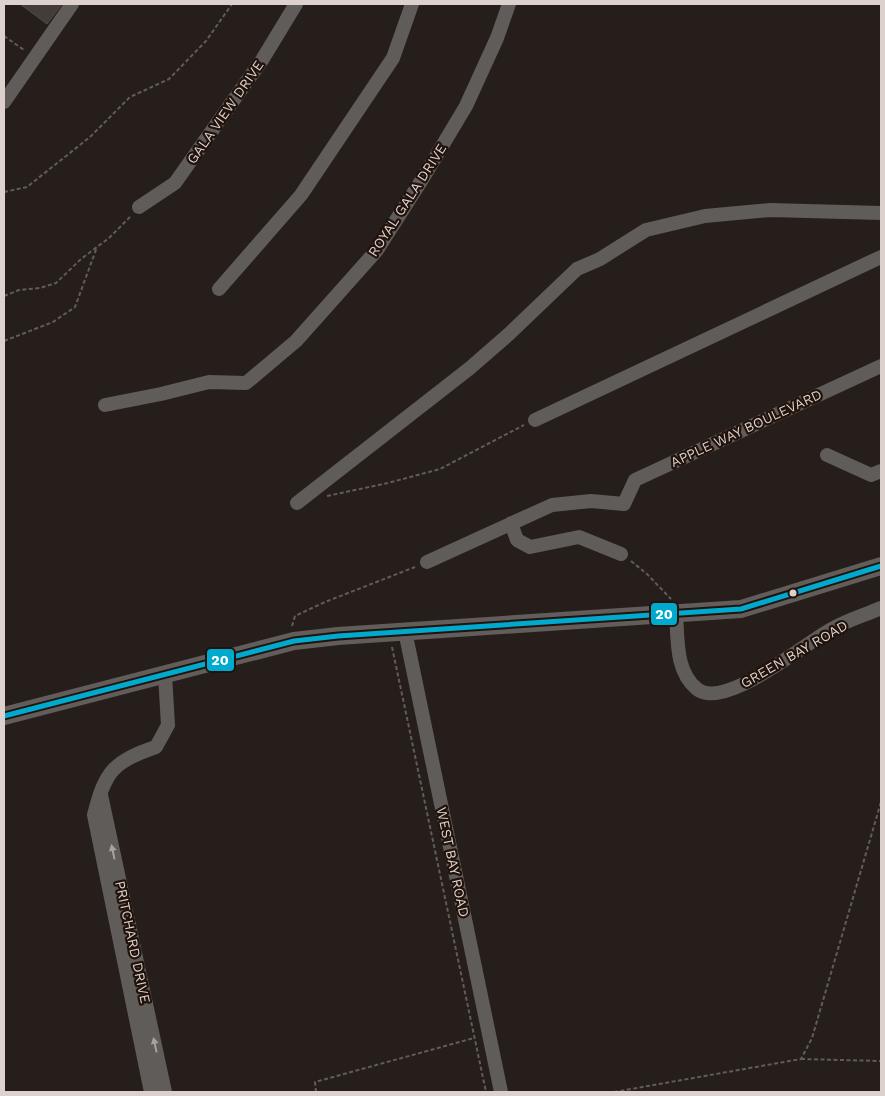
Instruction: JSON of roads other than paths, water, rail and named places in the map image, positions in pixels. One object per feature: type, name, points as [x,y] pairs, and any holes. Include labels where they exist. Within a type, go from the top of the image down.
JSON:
[{"type":"main road","points":[[4,716],[294,640],[741,609],[881,566]]},
{"type":"street","points":[[4,102],[72,4]]},
{"type":"street","name":"GALA VIEW DRIVE","points":[[139,207],[175,183],[262,60],[296,4]]},
{"type":"street","points":[[219,289],[301,195],[393,58],[412,4]]},
{"type":"street","name":"ROYAL GALA DRIVE","points":[[105,405],[209,382],[246,383],[296,341],[377,250],[423,178],[466,106],[497,38],[509,4]]},
{"type":"street","points":[[297,502],[470,368],[509,334],[576,269],[600,259],[646,230],[705,216],[770,210],[881,213]]},
{"type":"street","points":[[535,420],[881,257]]},
{"type":"street","name":"APPLE WAY BOULEVARD","points":[[511,524],[552,505],[591,501],[624,504],[635,480],[881,366]]},
{"type":"street","points":[[828,455],[871,475],[881,471]]},
{"type":"street","points":[[427,562],[511,524],[517,540],[530,547],[579,537],[622,554]]},
{"type":"street","name":"GREEN BAY ROAD","points":[[676,613],[680,664],[685,675],[698,690],[712,694],[734,689],[771,669],[832,629],[881,608]]},
{"type":"street","name":"WEST BAY ROAD","points":[[397,632],[501,1092]]},
{"type":"street","name":"PRITCHARD DRIVE","points":[[151,1092],[94,815],[100,792],[112,769],[132,755],[156,747],[168,725],[165,675]]},
{"type":"street","name":"PRITCHARD DRIVE","points":[[100,792],[166,1092]]}]
